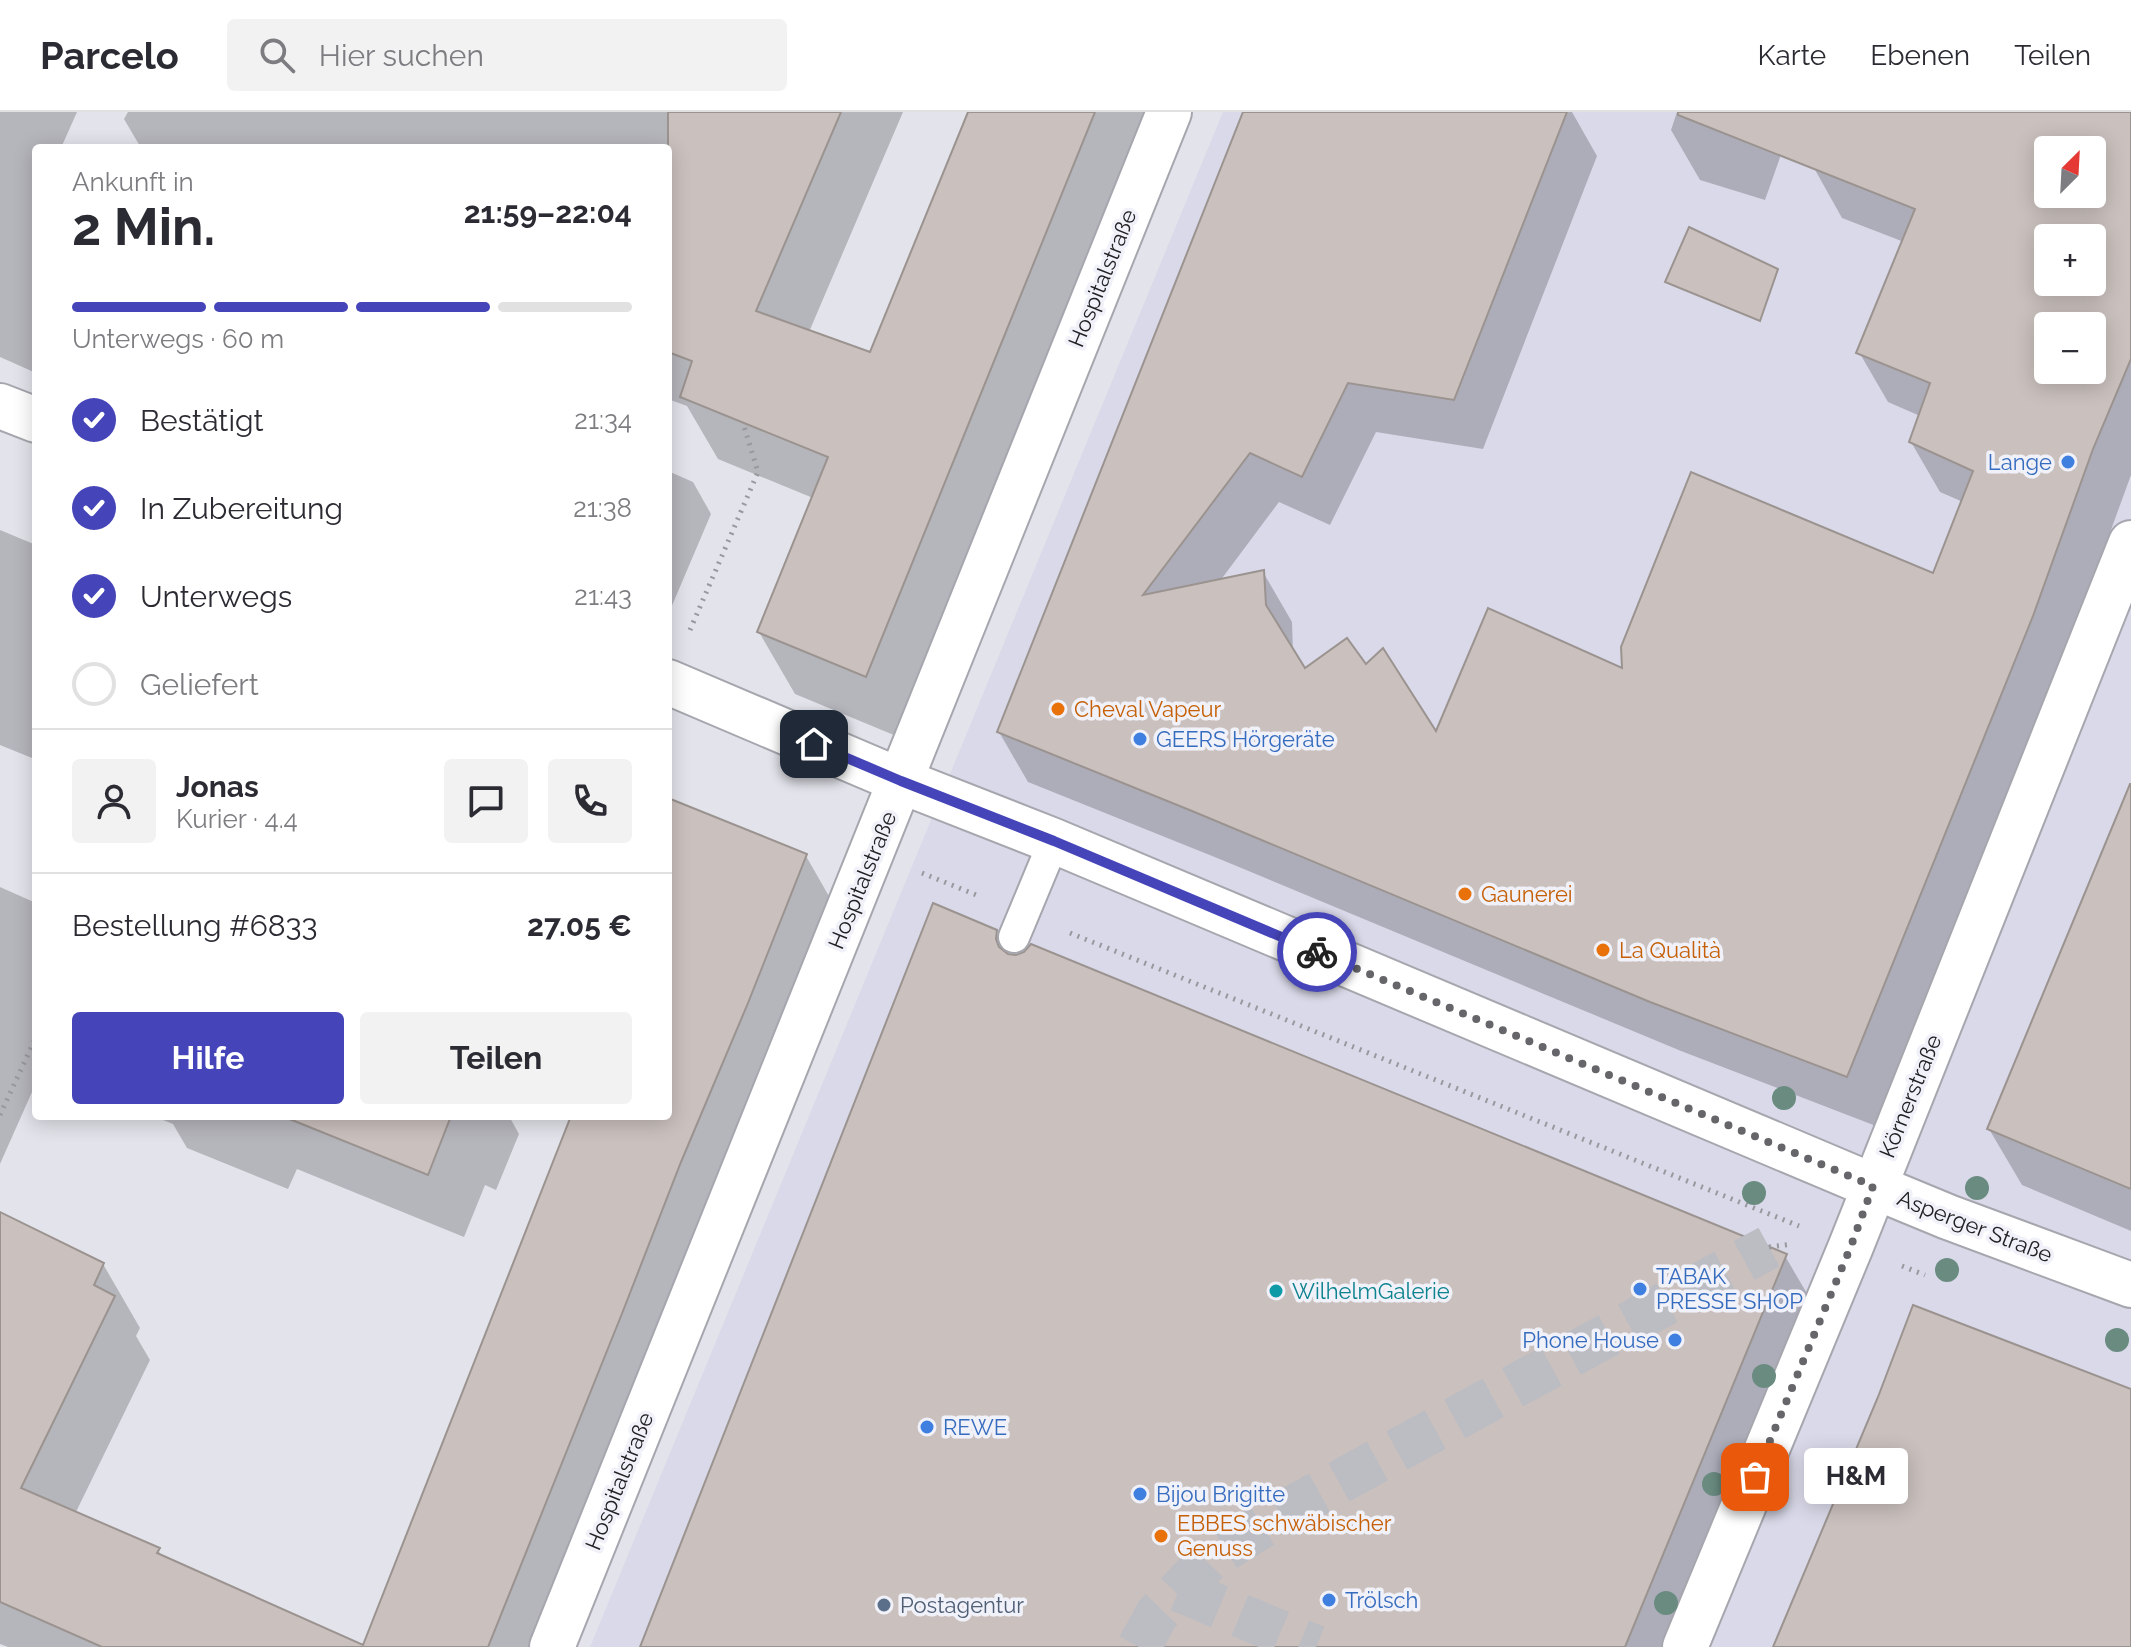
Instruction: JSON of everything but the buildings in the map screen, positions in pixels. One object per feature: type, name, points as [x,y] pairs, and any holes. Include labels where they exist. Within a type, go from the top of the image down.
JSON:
[{"type":"street","name":"Hospitalstraße","points":[[552,1647],[1169,112]]},
{"type":"street","points":[[0,406],[32,418]]},
{"type":"street","name":"Körnerstraße","points":[[1685,1647],[1851,1246],[2131,543]]},
{"type":"street","name":"Asperger Straße","points":[[672,684],[1948,1217],[2131,1285]]},
{"type":"lane","points":[[1019,925],[1054,841]]},
{"type":"path","points":[[672,673],[758,472],[743,423]]},
{"type":"path","points":[[873,853],[1019,925],[1851,1246]]},
{"type":"path","points":[[0,1115],[32,1046]]},
{"type":"shaded area","points":[[1223,112],[2131,112],[2131,1647],[590,1647]]},
{"type":"tunnel","points":[[1139,1647],[1157,1614],[1210,1559],[1288,1510],[1769,1247]]},
{"type":"tunnel","points":[[1179,1590],[1316,1647]]},
{"type":"way so far","points":[[1317,952],[1873,1186],[1755,1477]]},
{"type":"place","name":"Lange","points":[[2068,462]]},
{"type":"place","name":"Cheval Vapeur","points":[[1058,709]]},
{"type":"place","name":"GEERS Hörgeräte","points":[[1140,739]]},
{"type":"place","name":"Gaunerei","points":[[1465,894]]},
{"type":"place","name":"La Qualità","points":[[1603,950]]},
{"type":"place","name":"TABAK PRESSE SHOP","points":[[1640,1289]]},
{"type":"place","name":"WilhelmGalerie","points":[[1276,1291]]},
{"type":"place","name":"Phone House","points":[[1675,1340]]},
{"type":"place","name":"REWE","points":[[927,1427]]},
{"type":"place","name":"H&M","points":[[1755,1477]]},
{"type":"place","name":"Bijou Brigitte","points":[[1140,1494]]},
{"type":"place","name":"EBBES schwäbischer Genuss","points":[[1161,1536]]},
{"type":"place","name":"Trölsch","points":[[1329,1600]]},
{"type":"place","name":"Postagentur","points":[[884,1605]]},
{"type":"route","points":[[814,744],[1317,952]]}]
